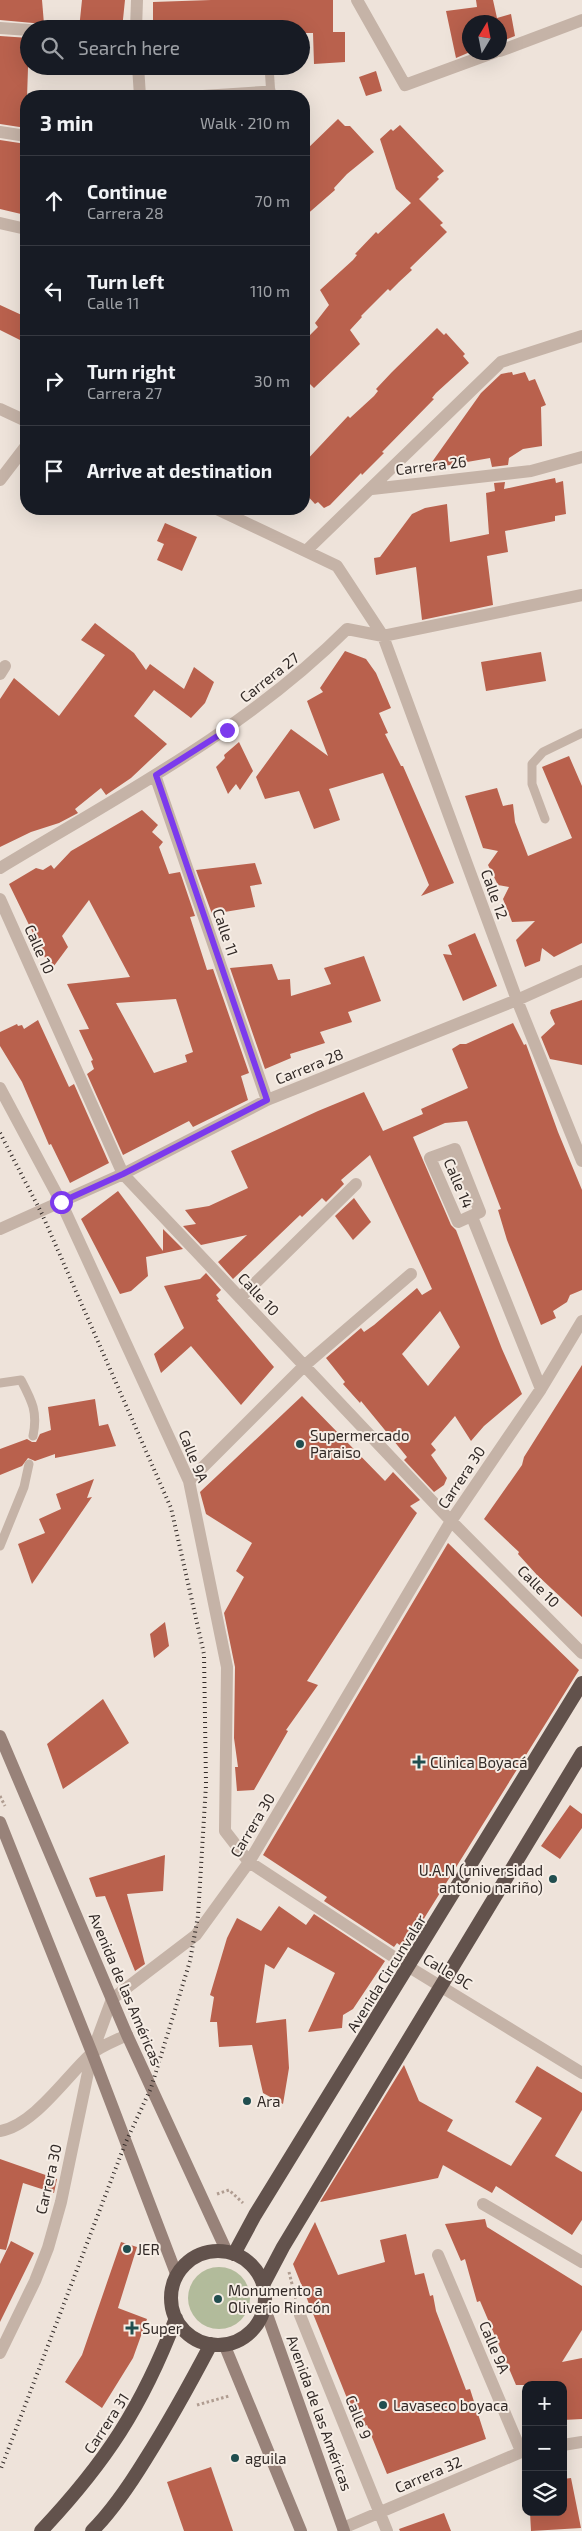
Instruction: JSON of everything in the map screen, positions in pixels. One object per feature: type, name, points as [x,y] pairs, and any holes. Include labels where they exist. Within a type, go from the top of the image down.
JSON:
[{"type":"highway","name":"Avenida Circunvalar","points":[[231,2253],[582,1683]]},
{"type":"highway","points":[[263,2285],[283,2247],[582,1753]]},
{"type":"highway","points":[[212,2251],[231,2253],[253,2266],[263,2285],[264,2306],[252,2330],[244,2337],[218,2344],[195,2338],[176,2318],[171,2297],[177,2276],[186,2264],[198,2256],[212,2251]]},
{"type":"highway","name":"Carrera 31","points":[[40,2531],[78,2492],[112,2448],[158,2366],[176,2318]]},
{"type":"highway","points":[[92,2531],[109,2514],[140,2468],[218,2344]]},
{"type":"main road","name":"Avenida de las Américas","points":[[0,1736],[127,2035],[202,2198],[231,2253]]},
{"type":"main road","points":[[0,1822],[177,2276]]},
{"type":"main road","name":"Avenida de las Américas","points":[[264,2306],[344,2529]]},
{"type":"main road","points":[[218,2344],[301,2531]]},
{"type":"street","points":[[136,20],[137,0]]},
{"type":"street","points":[[357,0],[405,85],[473,60]]},
{"type":"street","points":[[507,48],[582,20]]},
{"type":"street","points":[[0,28],[20,29]]},
{"type":"street","points":[[139,75],[140,90]]},
{"type":"street","points":[[0,132],[20,135]]},
{"type":"street","points":[[0,222],[20,227]]},
{"type":"street","points":[[307,550],[372,489],[500,362],[582,336]]},
{"type":"street","points":[[0,408],[20,418]]},
{"type":"street","points":[[0,480],[20,454]]},
{"type":"street","name":"Carrera 26","points":[[372,489],[531,471],[582,458]]},
{"type":"street","name":"Calle 12","points":[[229,515],[307,550],[337,566],[383,636],[517,1000],[582,1160]]},
{"type":"street","name":"Carrera 27","points":[[0,868],[156,775],[227,730],[315,661],[347,629],[383,636],[582,596]]},
{"type":"street","name":"Calle 11","points":[[156,775],[267,1100]]},
{"type":"street","name":"Calle 10","points":[[0,899],[123,1174],[451,1522],[582,1652]]},
{"type":"street","name":"Carrera 28","points":[[0,1229],[123,1174],[267,1100],[517,1000],[582,971]]},
{"type":"street","name":"Calle 9A","points":[[0,1088],[61,1202],[189,1480],[227,1667],[225,1831],[250,1862]]},
{"type":"street","name":"Calle 14","points":[[454,1148],[480,1212],[472,1217],[458,1222],[430,1158],[454,1148]]},
{"type":"street","points":[[240,1298],[356,1184]]},
{"type":"street","name":"Calle 14","points":[[472,1217],[541,1389]]},
{"type":"street","points":[[189,1480],[304,1366],[411,1274]]},
{"type":"street","name":"Carrera 30","points":[[0,2353],[35,2281],[48,2248],[61,2202],[92,2054],[112,1998],[196,1935],[250,1862],[451,1522],[541,1389],[582,1321]]},
{"type":"street","name":"Calle 9C","points":[[250,1862],[409,1966],[582,2073]]},
{"type":"street","points":[[0,2131],[19,2124],[31,2114],[92,2054],[127,2035]]},
{"type":"street","points":[[483,2204],[582,2262]]},
{"type":"street","name":"Calle 9A","points":[[438,2255],[522,2449]]},
{"type":"street","name":"Calle 9","points":[[300,2315],[387,2531]]},
{"type":"street","points":[[567,2444],[582,2442]]},
{"type":"street","name":"Carrera 32","points":[[344,2529],[522,2451]]},
{"type":"lane","points":[[270,75],[271,90]]},
{"type":"lane","points":[[545,819],[532,784],[532,764],[543,752],[582,733]]},
{"type":"lane","points":[[0,1383],[21,1380],[30,1397],[37,1420],[33,1436]]},
{"type":"lane","points":[[0,1546],[24,1487],[29,1464]]},
{"type":"path","points":[[202,2198],[229,2190],[255,2214]]},
{"type":"path","points":[[283,2247],[300,2315]]},
{"type":"green space","points":[[213,2267],[225,2267],[241,2276],[248,2286],[250,2298],[248,2310],[241,2320],[225,2329],[213,2329],[202,2324],[193,2315],[188,2304],[188,2292],[193,2281],[202,2272]]},
{"type":"building","points":[[0,0],[42,0],[44,20],[20,20],[20,22],[0,20]]},
{"type":"building","points":[[82,0],[125,0],[123,20],[80,20]]},
{"type":"building","points":[[333,0],[333,32],[345,32],[345,62],[314,64],[313,33],[310,33],[310,20],[153,20],[153,2]]},
{"type":"building","points":[[476,0],[493,0],[496,15],[462,15],[462,55],[456,58],[446,11],[477,7]]},
{"type":"building","points":[[511,14],[515,36],[507,39],[507,15]]},
{"type":"building","points":[[0,36],[20,37],[20,75],[28,75],[27,90],[20,90],[20,127],[0,124]]},
{"type":"building","points":[[376,71],[382,91],[366,96],[359,77]]},
{"type":"building","points":[[338,119],[345,126],[350,126],[374,152],[347,174],[334,188],[335,190],[310,212],[310,146]]},
{"type":"building","points":[[400,125],[444,171],[437,177],[439,179],[419,199],[443,223],[440,225],[447,232],[410,268],[412,270],[390,291],[388,289],[361,316],[350,330],[360,344],[314,388],[310,384],[310,335],[318,327],[315,323],[329,305],[320,290],[353,260],[357,255],[355,254],[376,232],[378,234],[411,203],[396,189],[380,139],[391,129],[393,131]]},
{"type":"building","points":[[0,140],[20,143],[20,214],[0,209]]},
{"type":"building","points":[[0,305],[20,314],[20,340],[0,330]]},
{"type":"building","points":[[437,328],[444,335],[446,333],[465,354],[463,356],[469,363],[436,393],[432,398],[434,399],[382,452],[384,453],[362,475],[361,473],[330,505],[324,508],[318,502],[315,504],[310,499],[310,457],[348,416],[350,418],[374,396],[378,391],[376,389]]},
{"type":"building","points":[[512,372],[513,375],[525,372],[529,381],[535,379],[546,405],[541,407],[542,446],[523,449],[509,458],[508,465],[492,467],[490,458],[427,469],[481,393],[501,374]]},
{"type":"building","points":[[555,478],[556,483],[563,481],[566,514],[555,516],[555,521],[505,531],[508,552],[487,556],[493,605],[422,620],[416,567],[376,575],[374,558],[380,557],[412,514],[425,508],[447,504],[450,542],[489,534],[486,493],[495,491],[494,483],[505,482],[504,489]]},
{"type":"building","points":[[165,523],[197,537],[182,571],[157,560],[164,544],[157,541]]},
{"type":"building","points":[[95,623],[134,653],[146,670],[150,664],[184,689],[194,667],[214,682],[205,703],[191,718],[154,690],[134,716],[167,744],[131,778],[106,795],[101,788],[75,809],[78,813],[59,823],[31,832],[0,847],[0,699],[14,678],[59,716],[105,655],[81,640]]},
{"type":"building","points":[[345,651],[366,659],[376,673],[391,708],[379,713],[388,733],[385,734],[401,766],[403,766],[454,883],[421,896],[429,885],[383,773],[329,789],[340,820],[314,829],[299,791],[265,799],[256,777],[291,729],[328,756],[307,701],[323,692],[320,688]]},
{"type":"building","points":[[541,652],[546,681],[486,691],[481,662]]},
{"type":"building","points":[[239,742],[253,771],[240,790],[236,784],[228,794],[216,767],[225,758],[224,755]]},
{"type":"building","points":[[569,756],[582,786],[582,943],[554,957],[542,948],[540,961],[525,967],[516,940],[535,921],[512,922],[503,899],[509,887],[498,885],[488,865],[498,851],[483,848],[465,796],[497,788],[503,806],[513,804],[515,822],[528,856],[572,838],[542,767]]},
{"type":"building","points":[[142,810],[158,825],[152,832],[163,842],[159,847],[169,874],[180,872],[195,916],[190,917],[207,970],[213,969],[249,1073],[241,1076],[248,1100],[193,1127],[189,1121],[123,1155],[87,1074],[94,1069],[91,1061],[93,1060],[79,1030],[89,1029],[67,984],[130,977],[89,900],[62,936],[68,947],[51,970],[9,884],[36,868],[43,870],[51,865],[54,869],[71,851]],"holes":[[[176,999],[193,1052],[185,1055],[187,1062],[154,1073],[116,1003]]]},
{"type":"building","points":[[255,863],[262,884],[250,886],[255,907],[212,914],[196,870]]},
{"type":"building","points":[[475,933],[497,986],[463,1001],[443,954],[452,955],[448,945]]},
{"type":"building","points":[[364,956],[381,1001],[348,1012],[352,1022],[320,1032],[325,1043],[290,1054],[291,1058],[265,1069],[230,968],[272,964],[278,980],[290,979],[291,996],[331,984],[324,968]]},
{"type":"building","points":[[582,1000],[582,1065],[550,1059],[541,1037],[555,1024],[550,1013],[551,1010]]},
{"type":"building","points":[[38,1020],[69,1087],[74,1084],[109,1163],[70,1183],[51,1144],[49,1145],[22,1082],[0,1046],[0,1032],[17,1024],[18,1026],[22,1025],[24,1029]]},
{"type":"building","points":[[513,1023],[524,1045],[526,1044],[558,1132],[582,1190],[582,1290],[570,1295],[567,1302],[553,1311],[556,1318],[541,1325],[507,1240],[498,1210],[501,1209],[467,1121],[445,1123],[413,1137],[451,1225],[456,1230],[502,1349],[522,1394],[484,1426],[471,1441],[455,1416],[431,1444],[436,1450],[431,1455],[447,1478],[444,1485],[434,1492],[404,1460],[407,1457],[361,1401],[360,1403],[343,1384],[345,1382],[326,1358],[361,1328],[364,1332],[374,1325],[417,1288],[422,1295],[432,1289],[370,1155],[341,1180],[344,1184],[326,1202],[322,1198],[302,1217],[300,1215],[233,1279],[218,1262],[247,1235],[201,1245],[183,1226],[196,1224],[185,1210],[209,1206],[248,1188],[231,1151],[364,1092],[383,1131],[423,1114],[421,1109],[468,1088],[452,1049],[460,1044],[466,1044]],"holes":[[[440,1311],[460,1347],[428,1386],[402,1354]]]},
{"type":"building","points":[[118,1191],[163,1251],[163,1229],[183,1249],[146,1257],[148,1276],[131,1291],[120,1294],[81,1219]]},
{"type":"building","points":[[354,1198],[371,1222],[353,1240],[335,1216]]},
{"type":"building","points":[[206,1273],[221,1290],[216,1295],[219,1299],[217,1300],[274,1367],[241,1405],[191,1346],[161,1373],[154,1354],[184,1328],[164,1286],[200,1279]]},
{"type":"building","points":[[582,1365],[582,1617],[537,1575],[518,1554],[519,1552],[484,1519],[522,1465],[524,1457]]},
{"type":"building","points":[[302,1396],[385,1481],[393,1472],[420,1500],[410,1506],[417,1513],[307,1681],[318,1685],[286,1730],[288,1731],[254,1790],[237,1791],[235,1767],[238,1767],[234,1738],[235,1667],[224,1613],[244,1577],[236,1571],[252,1543],[206,1514],[200,1492]]},
{"type":"building","points":[[95,1399],[99,1426],[108,1424],[116,1446],[55,1458],[55,1454],[35,1461],[28,1458],[22,1466],[0,1475],[0,1449],[27,1439],[36,1442],[40,1434],[51,1430],[48,1407]]},
{"type":"building","points":[[94,1479],[87,1498],[92,1497],[32,1584],[18,1544],[45,1533],[39,1519],[61,1509],[56,1494]]},
{"type":"building","name":"Clinica Boyacá","points":[[448,1543],[579,1670],[405,1949],[397,1943],[394,1947],[324,1901],[327,1897],[263,1855]]},
{"type":"building","points":[[165,1622],[169,1646],[154,1658],[150,1634]]},
{"type":"building","points":[[103,1699],[129,1743],[63,1789],[47,1744]]},
{"type":"building","points":[[570,1805],[582,1814],[582,1828],[560,1859],[541,1846]]},
{"type":"building","points":[[165,1855],[163,1891],[127,1894],[145,1964],[135,1971],[105,1896],[96,1897],[89,1878]]},
{"type":"building","points":[[279,1906],[306,1925],[314,1914],[385,1961],[353,2009],[343,2015],[342,2028],[308,2032],[335,1973],[288,1947],[274,1969],[265,1964],[256,2023],[286,2019],[289,2068],[283,2104],[263,2093],[252,2045],[219,2047],[217,2022],[210,2022],[214,1997],[210,1995],[227,1938],[237,1918],[261,1931]]},
{"type":"building","points":[[404,2065],[419,2101],[453,2120],[447,2131],[511,2166],[542,2118],[515,2102],[537,2066],[582,2093],[582,2110],[555,2156],[582,2172],[582,2220],[572,2235],[496,2186],[492,2193],[443,2165],[438,2178],[320,2202]]},
{"type":"building","points":[[0,2159],[57,2179],[54,2193],[23,2183],[6,2250],[0,2249]]},
{"type":"building","points":[[485,2219],[487,2227],[582,2286],[582,2330],[562,2362],[582,2358],[582,2419],[567,2420],[567,2381],[522,2381],[522,2385],[516,2385],[480,2301],[477,2302],[465,2259],[461,2261],[445,2224]]},
{"type":"building","points":[[315,2222],[338,2275],[385,2262],[380,2240],[406,2234],[415,2275],[424,2273],[430,2296],[433,2295],[436,2311],[466,2390],[470,2389],[486,2439],[387,2474],[367,2425],[359,2428],[293,2264]]},
{"type":"building","points":[[11,2241],[34,2253],[0,2322],[0,2264]]},
{"type":"building","points":[[121,2242],[137,2247],[118,2308],[147,2319],[133,2358],[102,2408],[65,2382],[82,2355]]},
{"type":"building","points":[[211,2467],[233,2531],[184,2531],[167,2482]]},
{"type":"building","points":[[567,2478],[571,2478],[581,2528],[531,2531],[530,2516],[567,2516]]},
{"type":"building","points":[[444,2513],[451,2531],[400,2531],[399,2529]]},
{"type":"railway","points":[[0,1133],[42,1214],[171,1508],[204,1654],[206,1785],[198,1916],[190,1961],[151,2088],[125,2144],[0,2471]]},
{"type":"place","name":"Supermercado Paraiso","points":[[300,1444]]},
{"type":"place","name":"Clinica Boyacá","points":[[419,1762]]},
{"type":"place","name":"U.A.N (universidad antonio nariño)","points":[[553,1879]]},
{"type":"place","name":"Ara","points":[[247,2101]]},
{"type":"place","name":"JER","points":[[127,2249]]},
{"type":"place","name":"Monumento a Oliverio Rincón","points":[[218,2299]]},
{"type":"place","name":"Super","points":[[132,2328]]},
{"type":"place","name":"Lavaseco boyaca","points":[[383,2405]]},
{"type":"place","name":"aguila","points":[[235,2458]]},
{"type":"route","points":[[61,1202],[123,1174],[267,1100],[156,775],[227,730]]}]
